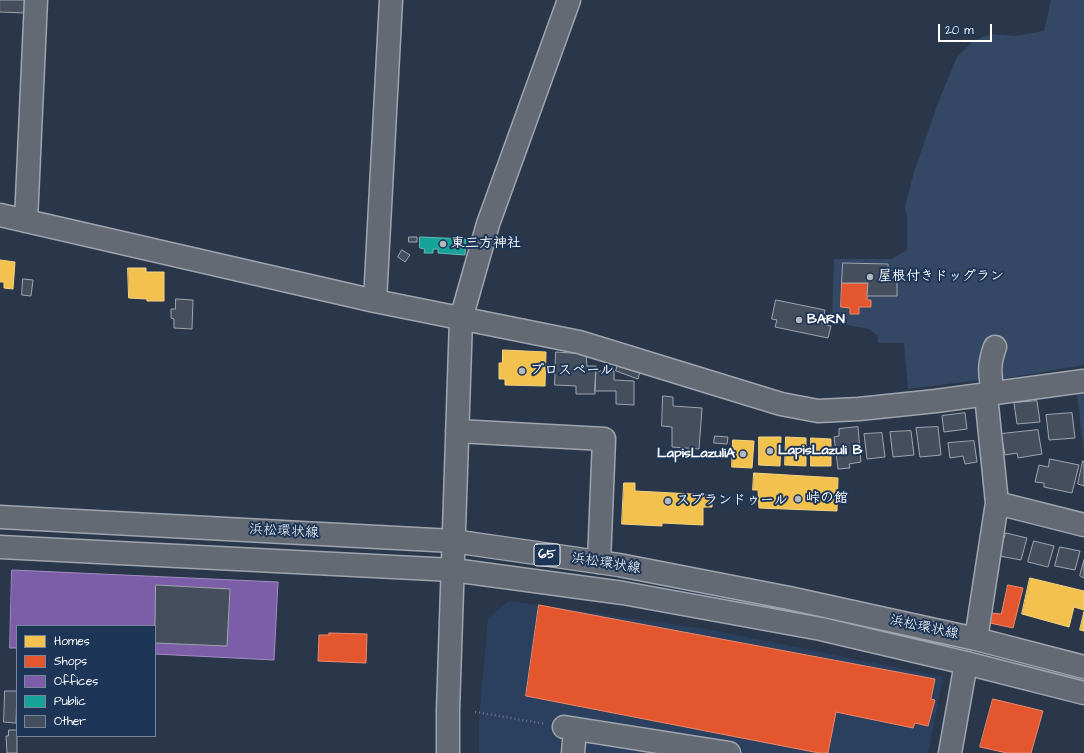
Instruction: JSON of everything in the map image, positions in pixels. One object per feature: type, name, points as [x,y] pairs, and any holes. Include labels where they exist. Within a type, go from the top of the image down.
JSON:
[{"type":"street","points":[[26,222],[36,0]]},
{"type":"street","points":[[375,301],[391,0]]},
{"type":"street","points":[[448,753],[453,541],[461,319],[488,224],[569,0]]},
{"type":"street","points":[[0,215],[375,301],[579,342],[781,404],[818,411],[859,409],[1084,381]]},
{"type":"street","points":[[976,639],[997,503],[989,394],[991,357],[995,347]]},
{"type":"street","points":[[457,431],[604,439],[599,562]]},
{"type":"street","points":[[997,503],[1084,525]]},
{"type":"street","name":"浜松環状線","points":[[0,517],[453,541],[599,562],[789,598],[976,639],[1084,667]]},
{"type":"street","name":"浜松環状線","points":[[0,547],[453,570],[623,592],[821,629],[966,662],[1084,693]]},
{"type":"street","points":[[950,753],[966,662]]},
{"type":"street","points":[[573,753],[569,728],[729,753]]},
{"type":"path","points":[[476,712],[569,728]]},
{"type":"shaded area","points":[[1051,0],[1084,0],[1084,365],[1007,378],[908,389],[904,343],[878,343],[877,335],[869,329],[832,322],[834,259],[891,259],[907,250],[907,218],[905,206],[914,172],[938,103],[957,57],[973,41],[991,34],[1015,36],[1044,31]]},
{"type":"shaded area","points":[[1084,392],[1084,453],[1077,393]]},
{"type":"shaded area","points":[[509,601],[706,629],[943,677],[928,753],[479,753],[479,720],[488,618]]},
{"type":"building: Homes","points":[[0,260],[15,262],[13,289],[4,288],[4,282],[0,282]]},
{"type":"building: Homes","points":[[128,268],[146,268],[146,272],[164,272],[164,301],[147,301],[147,299],[129,298]]},
{"type":"building: Homes","name":"プロスペール","points":[[503,350],[546,352],[545,386],[505,385],[505,379],[499,379],[499,363],[502,363]]},
{"type":"building: Homes","name":"LapisLazuli B","points":[[759,437],[781,437],[780,466],[759,465]]},
{"type":"building: Homes","points":[[786,437],[806,438],[806,466],[785,465]]},
{"type":"building: Homes","points":[[811,438],[831,439],[831,466],[811,466]]},
{"type":"building: Homes","name":"LapisLazuliA","points":[[733,440],[754,441],[752,468],[732,467]]},
{"type":"building: Homes","name":"峠の館","points":[[754,473],[838,478],[837,511],[759,508],[758,490],[753,490]]},
{"type":"building: Homes","name":"スプランドゥール","points":[[624,483],[635,483],[635,491],[712,495],[712,507],[703,507],[703,525],[662,523],[662,526],[622,524]]},
{"type":"building: Homes","points":[[1030,578],[1084,591],[1084,610],[1074,607],[1069,627],[1022,614]]},
{"type":"building: Homes","points":[[1084,612],[1084,631],[1080,630]]},
{"type":"building: Shops","points":[[842,283],[868,283],[867,300],[871,300],[871,307],[859,307],[859,314],[850,314],[850,308],[841,307]]},
{"type":"building: Shops","points":[[1008,585],[1023,588],[1013,628],[990,623],[992,613],[1001,614]]},
{"type":"building: Shops","points":[[539,605],[935,679],[931,699],[935,700],[928,726],[915,723],[913,728],[836,712],[828,753],[819,753],[526,696]]},
{"type":"building: Shops","points":[[329,633],[367,634],[366,663],[318,661],[319,635],[329,635]]},
{"type":"building: Shops","points":[[993,699],[1043,711],[1031,753],[1007,753],[980,747]]},
{"type":"building: Offices","points":[[12,570],[278,582],[274,660],[156,654],[156,625],[16,625],[16,648],[10,648]]},
{"type":"building: Public","name":"東三方神社","points":[[420,237],[466,239],[465,255],[438,253],[438,249],[433,249],[433,253],[424,253],[425,249],[420,248]]},
{"type":"building: Other","points":[[0,0],[26,0],[26,13],[0,12]]},
{"type":"building: Other","points":[[409,237],[417,237],[417,242],[409,242]]},
{"type":"building: Other","points":[[402,250],[410,255],[405,262],[398,257]]},
{"type":"building: Other","name":"屋根付きドッグラン","points":[[843,263],[888,264],[888,271],[897,271],[897,296],[867,296],[868,283],[842,283]]},
{"type":"building: Other","points":[[23,279],[33,280],[31,296],[22,295]]},
{"type":"building: Other","points":[[176,299],[193,300],[192,329],[174,328],[174,319],[171,318],[171,309],[175,309]]},
{"type":"building: Other","name":"BARN","points":[[776,300],[825,310],[822,324],[831,326],[828,338],[775,327],[777,320],[772,319]]},
{"type":"building: Other","points":[[556,352],[586,354],[587,366],[596,366],[595,394],[576,394],[576,386],[555,385]]},
{"type":"building: Other","points":[[618,364],[640,371],[638,379],[616,371]]},
{"type":"building: Other","points":[[596,371],[614,371],[614,380],[634,381],[634,405],[616,404],[616,391],[595,391]]},
{"type":"building: Other","points":[[663,396],[673,397],[673,406],[702,408],[699,449],[672,447],[672,427],[662,426]]},
{"type":"building: Other","points":[[1037,401],[1040,422],[1017,424],[1014,403]]},
{"type":"building: Other","points":[[965,413],[967,429],[944,432],[942,416]]},
{"type":"building: Other","points":[[1072,413],[1075,438],[1049,440],[1046,415]]},
{"type":"building: Other","points":[[858,427],[861,462],[849,464],[850,468],[838,469],[834,437],[839,436],[839,429]]},
{"type":"building: Other","points":[[938,427],[941,455],[920,457],[916,428]]},
{"type":"building: Other","points":[[1038,430],[1042,454],[1018,458],[1017,453],[1005,455],[1001,434]]},
{"type":"building: Other","points":[[911,431],[914,455],[893,457],[890,432]]},
{"type":"building: Other","points":[[882,433],[885,457],[867,459],[864,434]]},
{"type":"building: Other","points":[[715,436],[728,437],[727,444],[714,443]]},
{"type":"building: Other","points":[[974,441],[977,462],[965,464],[963,456],[950,458],[948,443]]},
{"type":"building: Other","points":[[1050,459],[1079,465],[1072,493],[1044,487],[1044,483],[1035,482],[1039,465],[1048,467]]},
{"type":"building: Other","points":[[1084,461],[1084,486],[1078,484]]},
{"type":"building: Other","points":[[1006,533],[1027,538],[1021,560],[999,556]]},
{"type":"building: Other","points":[[1034,541],[1054,546],[1048,567],[1028,562]]},
{"type":"building: Other","points":[[1060,547],[1080,551],[1075,570],[1055,566]]},
{"type":"building: Other","points":[[1084,560],[1084,578],[1080,576]]},
{"type":"building: Other","points":[[156,585],[230,589],[227,646],[156,643]]},
{"type":"building: Other","points":[[5,691],[16,691],[16,723],[4,722]]},
{"type":"building: Other","points":[[9,730],[16,730],[17,753],[7,753],[6,736],[8,736]]},
{"type":"place","name":"東三方神社","points":[[443,244]]},
{"type":"place","name":"屋根付きドッグラン","points":[[870,277]]},
{"type":"place","name":"BARN","points":[[799,320]]},
{"type":"place","name":"プロスペール","points":[[522,371]]},
{"type":"place","name":"LapisLazuli B","points":[[770,451]]},
{"type":"place","name":"LapisLazuliA","points":[[743,454]]},
{"type":"place","name":"峠の館","points":[[798,499]]},
{"type":"place","name":"スプランドゥール","points":[[668,501]]}]
